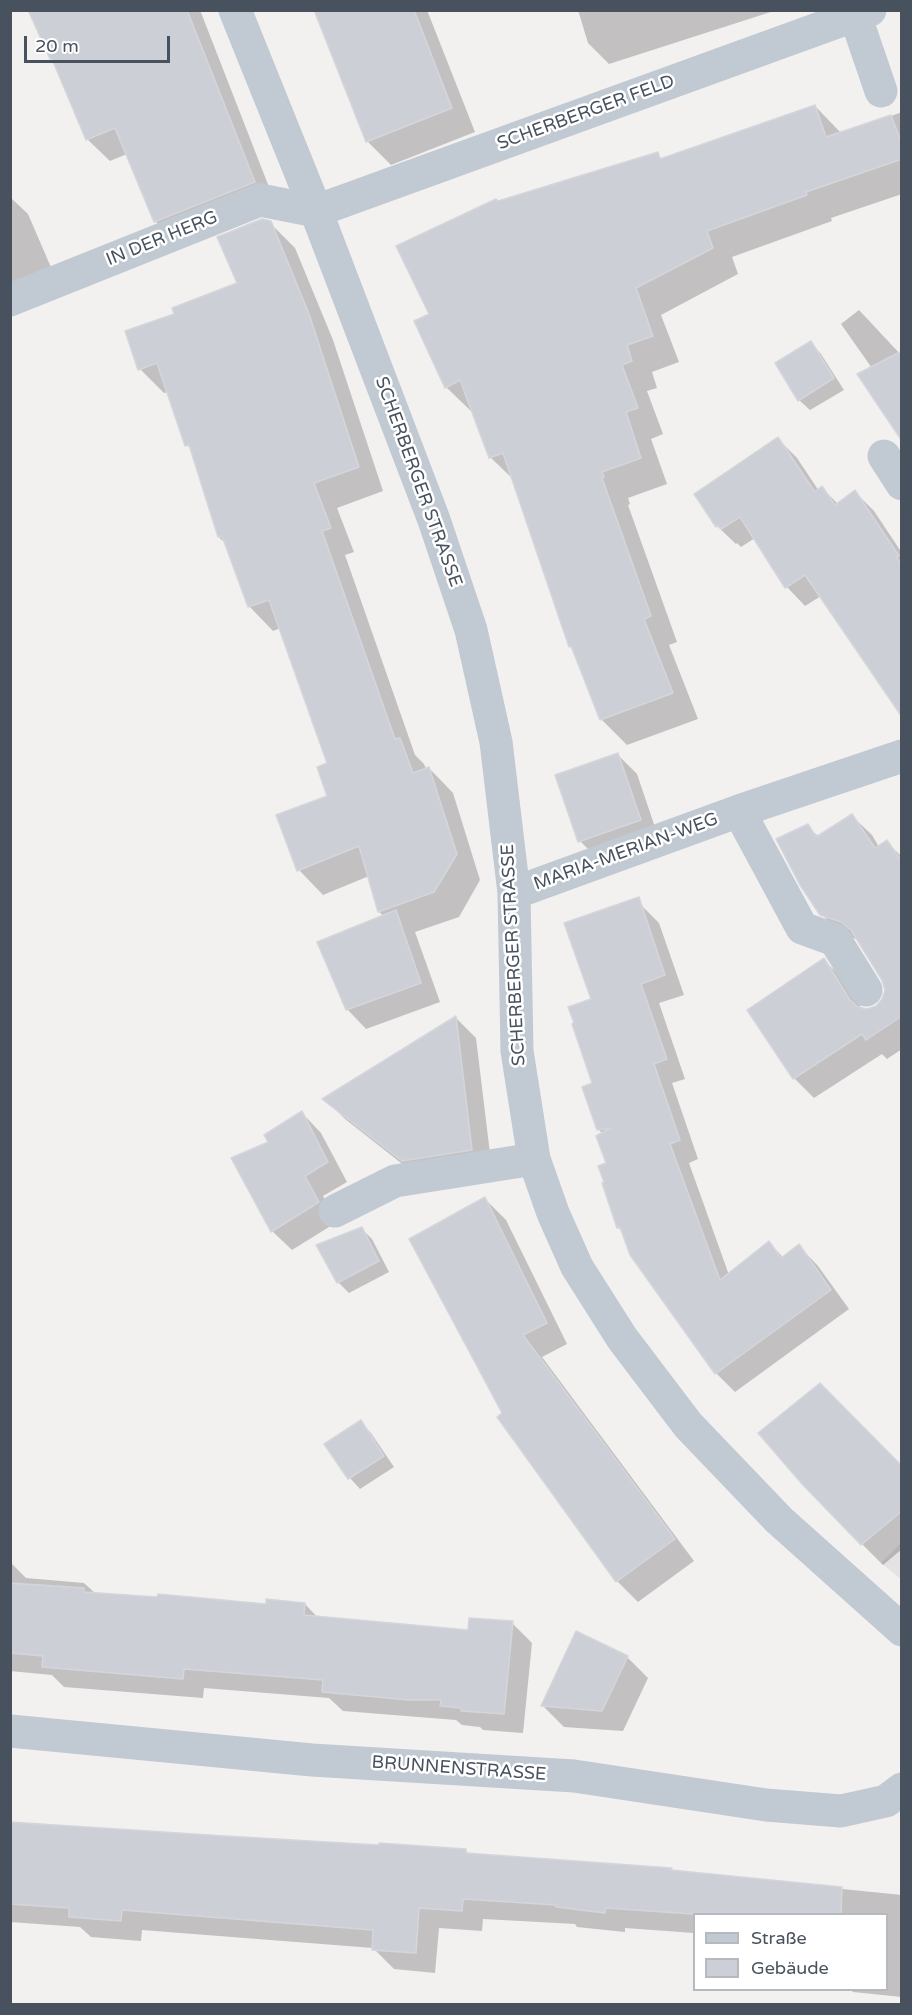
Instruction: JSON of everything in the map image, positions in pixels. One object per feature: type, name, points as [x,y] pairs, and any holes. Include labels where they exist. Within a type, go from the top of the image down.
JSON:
[{"type":"street","name":"SCHERBERGER STRASSE","points":[[235,10],[316,211],[434,520],[471,630],[496,742],[514,893],[517,1051],[534,1159],[553,1213],[577,1267],[622,1338],[688,1425],[778,1520],[902,1630]]},
{"type":"street","name":"SCHERBERGER FELD","points":[[316,211],[862,13],[881,91]]},
{"type":"street","name":"IN DER HERG","points":[[10,300],[260,200],[316,211]]},
{"type":"street","points":[[884,456],[902,484]]},
{"type":"street","name":"MARIA-MERIAN-WEG","points":[[514,893],[739,811],[902,756]]},
{"type":"street","name":"MARIA-MERIAN-WEG","points":[[739,811],[802,928],[835,940],[866,990]]},
{"type":"street","points":[[335,1211],[395,1181],[534,1159]]},
{"type":"street","name":"BRUNNENSTRASSE","points":[[10,1731],[312,1760],[574,1776],[766,1805],[841,1811],[886,1801],[902,1789]]},
{"type":"shaded area","points":[[901,1543],[901,1579],[881,1563]]},
{"type":"building","points":[[28,10],[187,10],[255,182],[154,222],[115,128],[86,140],[52,59]]},
{"type":"building","points":[[314,10],[414,10],[452,108],[366,142]]},
{"type":"building","points":[[815,105],[826,137],[891,115],[902,144],[902,159],[806,192],[807,195],[707,231],[713,248],[636,288],[653,336],[627,345],[632,361],[622,365],[638,408],[626,412],[641,458],[602,472],[604,477],[602,478],[651,616],[644,619],[673,693],[600,720],[571,646],[569,647],[503,453],[489,458],[460,380],[445,388],[414,321],[429,314],[396,246],[496,199],[498,201],[658,152],[660,159]]},
{"type":"building","points":[[262,219],[271,221],[309,314],[359,467],[314,483],[331,528],[322,531],[395,739],[400,738],[413,773],[429,767],[457,854],[434,892],[378,912],[359,846],[297,871],[276,815],[327,796],[317,767],[327,763],[269,600],[248,607],[222,536],[218,537],[189,445],[185,446],[157,363],[138,370],[125,331],[174,314],[172,308],[237,283],[217,237]]},
{"type":"building","points":[[811,341],[834,378],[798,401],[775,363]]},
{"type":"building","points":[[902,351],[902,441],[857,374]]},
{"type":"building","points":[[778,437],[815,492],[822,486],[835,505],[855,490],[899,556],[896,557],[902,565],[902,717],[805,575],[785,588],[740,517],[721,529],[718,525],[716,527],[694,494]]},
{"type":"building","points":[[618,753],[641,820],[578,842],[555,775]]},
{"type":"building","points":[[852,814],[875,848],[887,840],[902,862],[902,1016],[866,1040],[862,1034],[793,1079],[747,1010],[824,958],[850,1000],[858,1007],[867,1009],[876,1006],[885,990],[882,980],[851,930],[841,922],[820,915],[800,885],[776,839],[808,824],[816,837]]},
{"type":"building","points":[[639,897],[665,975],[641,984],[667,1059],[654,1064],[680,1140],[670,1144],[720,1280],[769,1241],[781,1258],[799,1244],[831,1290],[715,1374],[630,1255],[620,1227],[617,1228],[598,1166],[606,1163],[596,1136],[610,1128],[597,1130],[582,1087],[592,1083],[568,1007],[591,999],[564,923]]},
{"type":"building","points":[[396,910],[421,983],[346,1010],[317,942]]},
{"type":"building","points":[[456,1016],[472,1150],[402,1161],[322,1099]]},
{"type":"building","points":[[302,1111],[328,1162],[305,1176],[319,1202],[271,1232],[231,1158],[268,1142],[264,1135]]},
{"type":"building","points":[[485,1197],[547,1323],[523,1335],[675,1539],[616,1582],[497,1417],[502,1413],[409,1239]]},
{"type":"building","points":[[362,1227],[379,1261],[337,1283],[316,1245]]},
{"type":"building","points":[[820,1383],[902,1466],[902,1511],[861,1545],[802,1484],[758,1433]]},
{"type":"building","points":[[361,1420],[384,1456],[348,1479],[324,1444]]},
{"type":"building","points":[[10,1583],[84,1588],[84,1592],[157,1597],[158,1594],[266,1604],[266,1599],[305,1603],[304,1615],[468,1630],[469,1618],[513,1621],[504,1714],[461,1711],[461,1708],[440,1706],[441,1700],[409,1700],[322,1692],[323,1680],[184,1669],[183,1679],[42,1667],[43,1656],[10,1653]]},
{"type":"building","points":[[576,1631],[628,1656],[602,1711],[541,1706]]},
{"type":"building","points":[[10,1822],[466,1849],[466,1853],[672,1868],[671,1870],[842,1887],[841,1913],[692,1914],[606,1908],[605,1913],[556,1907],[556,1905],[463,1899],[462,1911],[419,1908],[416,1953],[372,1950],[373,1930],[122,1910],[121,1921],[69,1917],[69,1908],[10,1904]]}]
